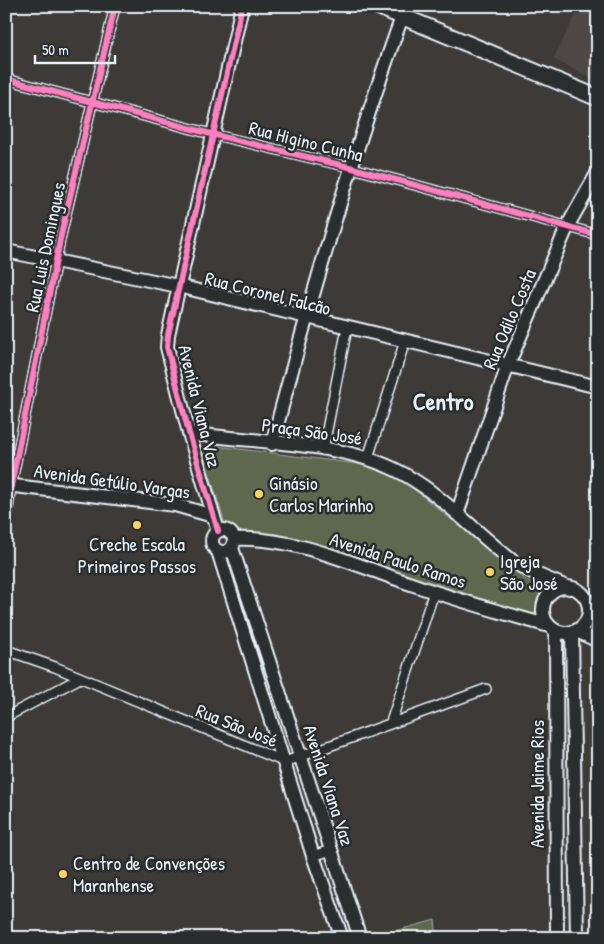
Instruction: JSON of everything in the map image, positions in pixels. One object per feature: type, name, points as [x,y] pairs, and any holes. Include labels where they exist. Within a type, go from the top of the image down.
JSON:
[{"type":"main road","points":[[377,6],[404,11],[598,98]]},
{"type":"street","name":"Rua Luis Domingues","points":[[6,524],[9,486],[55,263],[116,6]]},
{"type":"street","name":"Avenida Viana Vaz","points":[[218,531],[189,433],[168,347],[169,323],[185,264],[211,134],[242,6]]},
{"type":"street","points":[[272,444],[305,317],[350,167],[404,11]]},
{"type":"street","name":"Rua Higino Cunha","points":[[6,79],[211,134],[350,167],[568,225],[598,235]]},
{"type":"street","name":"Rua Odilo Costa","points":[[457,514],[508,365],[568,225],[598,172]]},
{"type":"street","name":"Rua Coronel Falcão","points":[[6,252],[178,286],[346,328],[598,387]]},
{"type":"street","points":[[323,450],[346,328]]},
{"type":"street","points":[[368,458],[405,341]]},
{"type":"street","name":"Praça São José","points":[[189,433],[323,450],[368,458],[396,470],[417,483],[515,563],[569,588]]},
{"type":"street","name":"Avenida Getúlio Vargas","points":[[9,486],[175,505],[213,516]]},
{"type":"street","points":[[218,531],[228,531],[233,544],[225,552],[218,551],[213,546],[212,540],[218,531]]},
{"type":"street","name":"Avenida Paulo Ramos","points":[[233,544],[265,540],[294,545],[434,592],[553,628]]},
{"type":"street","name":"Avenida Viana Vaz","points":[[233,544],[299,757],[360,938]]},
{"type":"street","name":"Avenida Viana Vaz","points":[[218,551],[314,856],[342,938]]},
{"type":"street","points":[[598,601],[569,588],[554,591],[546,600],[543,614],[553,628],[574,631],[598,641]]},
{"type":"street","points":[[391,722],[434,592]]},
{"type":"street","points":[[574,631],[585,623],[588,613],[587,602],[581,594]]},
{"type":"street","name":"Avenida Jaime Rios","points":[[553,628],[557,938]]},
{"type":"street","name":"Avenida Jaime Rios","points":[[574,631],[577,938]]},
{"type":"street","points":[[249,648],[264,644]]},
{"type":"street","name":"Rua São José","points":[[6,650],[80,678],[285,762],[486,689]]},
{"type":"street","points":[[6,717],[80,678]]},
{"type":"street","points":[[555,757],[574,757]]},
{"type":"street","points":[[314,856],[331,850]]},
{"type":"street","points":[[556,874],[576,874]]},
{"type":"shaded area","points":[[580,6],[598,6],[598,82],[553,59]]},
{"type":"green space","points":[[208,445],[366,465],[393,475],[414,489],[541,592],[534,616],[293,537],[236,532],[225,524],[204,456]]},
{"type":"green space","points":[[596,606],[598,607],[598,637],[583,632],[593,618]]},
{"type":"green space","points":[[435,920],[437,938],[382,938],[381,935]]},
{"type":"cycle path","points":[[6,524],[11,486],[61,235],[115,6]]},
{"type":"cycle path","points":[[218,531],[189,433],[167,347],[168,335],[242,6]]},
{"type":"cycle path","points":[[6,79],[211,134],[349,167],[598,235]]},
{"type":"place","name":"Ginásio Carlos Marinho","points":[[259,494]]},
{"type":"place","name":"Creche Escola Primeiros Passos","points":[[137,525]]},
{"type":"place","name":"Igreja São José","points":[[490,572]]},
{"type":"place","name":"Centro de Convenções Maranhense","points":[[63,874]]},
{"type":"district","name":"Centro","points":[[443,402]]}]
